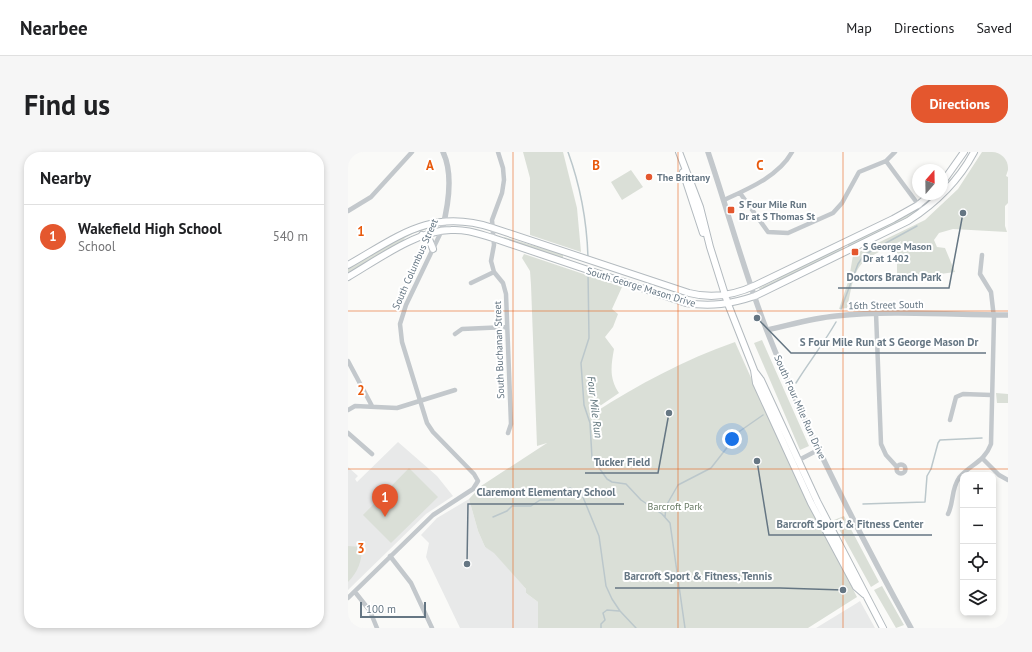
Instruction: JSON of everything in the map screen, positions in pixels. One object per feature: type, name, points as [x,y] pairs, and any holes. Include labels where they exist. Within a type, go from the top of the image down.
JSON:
[{"type":"main road","points":[[675,152],[703,233],[710,248]]},
{"type":"main road","points":[[679,152],[697,200],[710,248],[728,304],[754,370],[756,383],[795,462],[811,503],[856,587],[864,594],[883,628]]},
{"type":"main road","points":[[948,175],[964,152]]},
{"type":"main road","name":"South George Mason Drive","points":[[348,277],[422,236],[442,230],[461,230],[493,238],[686,303],[704,305],[728,304],[755,296],[908,221],[923,211],[955,181],[974,152]]},
{"type":"main road","name":"South George Mason Drive","points":[[348,265],[412,229],[432,222],[467,221],[695,295],[725,295],[752,287],[893,219],[924,200]]},
{"type":"main road","points":[[422,236],[429,240],[433,249]]},
{"type":"main road","points":[[844,243],[847,251]]},
{"type":"street","points":[[348,211],[371,196],[412,152]]},
{"type":"street","name":"South Columbus Street","points":[[390,556],[433,514],[473,489],[478,481],[474,474],[433,432],[427,423],[401,337],[400,324],[406,305],[442,230],[448,196],[449,172],[443,152]]},
{"type":"street","name":"South Buchanan Street","points":[[498,152],[503,168],[504,180],[502,193],[492,220],[494,245],[491,261],[494,272],[503,283],[506,294],[511,424],[508,433]]},
{"type":"street","name":"South Four Mile Run Drive","points":[[708,152],[767,330],[818,450],[911,628]]},
{"type":"street","points":[[724,200],[767,178],[786,161],[792,152]]},
{"type":"street","points":[[740,193],[768,232],[788,234],[833,213],[842,203],[859,172],[886,161],[895,152]]},
{"type":"street","points":[[886,161],[923,211]]},
{"type":"street","points":[[948,514],[951,509],[953,493],[960,477],[984,459],[989,451],[992,437],[991,395],[994,315],[991,292],[980,274],[982,255]]},
{"type":"street","points":[[471,283],[494,272]]},
{"type":"street","points":[[876,313],[881,444],[886,455],[897,467]]},
{"type":"street","name":"16th Street South","points":[[767,330],[834,316],[876,313],[1008,315]]},
{"type":"street","points":[[455,334],[462,329],[507,327]]},
{"type":"street","points":[[348,361],[372,406]]},
{"type":"street","points":[[348,410],[355,406],[397,408],[455,390]]},
{"type":"street","points":[[950,420],[956,397],[963,394],[991,395]]},
{"type":"street","points":[[348,433],[372,454]]},
{"type":"street","points":[[795,462],[818,450]]},
{"type":"street","points":[[984,459],[999,475],[1008,480]]},
{"type":"street","points":[[348,598],[390,556],[411,582],[432,628]]},
{"type":"street","points":[[355,592],[370,611],[377,628]]},
{"type":"shaded area","points":[[398,442],[437,476],[453,496],[426,514],[348,590],[348,467],[358,476],[355,479],[357,482]]},
{"type":"shaded area","points":[[469,499],[478,531],[485,547],[494,552],[526,589],[526,593],[538,602],[538,628],[460,628],[426,557],[429,543],[421,535],[437,518]]},
{"type":"shaded area","points":[[860,601],[875,628],[816,628],[857,603]]},
{"type":"green space","points":[[523,152],[563,152],[577,208],[581,252],[530,235],[530,178]]},
{"type":"green space","points":[[982,152],[1008,152],[1008,170],[1006,176],[1008,177],[1008,203],[1005,206],[1005,226],[1007,232],[953,229],[939,233],[934,240],[937,247],[945,248],[955,272],[897,280],[897,252],[901,241],[874,254],[861,264],[853,282],[847,308],[839,309],[849,279],[853,255],[925,220],[958,189]]},
{"type":"green space","points":[[631,170],[643,187],[622,200],[611,182]]},
{"type":"green space","points":[[916,209],[918,212],[849,247],[847,244]]},
{"type":"green space","points":[[430,226],[431,228],[414,233],[405,238],[400,244],[348,273],[348,268],[407,234]]},
{"type":"green space","points":[[504,237],[563,254],[563,259],[503,239]]},
{"type":"green space","points":[[841,247],[843,250],[760,290],[759,288],[776,280],[782,275]]},
{"type":"green space","name":"Barcroft Park","points":[[524,254],[622,287],[612,309],[618,314],[613,327],[605,337],[614,349],[612,377],[619,393],[594,410],[594,413],[662,373],[735,342],[796,478],[857,597],[808,628],[538,628],[538,602],[526,593],[526,589],[494,553],[485,547],[478,531],[469,499],[481,486],[547,443],[537,446],[531,285],[530,271],[522,258]]},
{"type":"green space","points":[[762,340],[809,446],[800,450],[754,343]]},
{"type":"green space","points":[[996,393],[1008,394],[1008,403],[997,403]]},
{"type":"green space","points":[[409,468],[438,497],[391,543],[363,515]]},
{"type":"green space","points":[[844,516],[879,582],[871,587],[834,520]]},
{"type":"green space","points":[[348,546],[362,547],[359,566],[348,582]]},
{"type":"green space","points":[[882,586],[904,625],[896,628],[874,590]]},
{"type":"waterway","name":"Four Mile Run","points":[[568,152],[582,204],[588,258]]},
{"type":"waterway","points":[[841,309],[858,264],[864,255],[917,226]]},
{"type":"waterway","name":"Four Mile Run","points":[[588,272],[589,338],[581,363],[584,405],[590,423],[592,458],[607,479],[612,482],[626,484],[641,500],[662,514],[670,523],[685,628]]},
{"type":"waterway","points":[[796,383],[836,322]]},
{"type":"waterway","points":[[665,517],[666,506],[678,485],[711,468],[740,431],[763,415]]},
{"type":"waterway","points":[[863,504],[925,502],[927,476],[931,469],[940,440],[982,438]]},
{"type":"waterway","points":[[493,517],[507,511],[512,506],[531,506],[540,500],[554,500],[558,493],[570,488],[575,491],[580,490],[599,536],[606,586],[620,611],[636,628]]},
{"type":"waterway","points":[[601,628],[601,624],[605,620],[603,613],[607,610],[619,611]]},
{"type":"place","name":"The Brittany","points":[[649,177]]},
{"type":"place","name":"S Four Mile Run Dr at S Thomas St","points":[[731,210]]},
{"type":"place","name":"Doctors Branch Park","points":[[963,213]]},
{"type":"place","name":"S George Mason Dr at 1402","points":[[855,252]]},
{"type":"place","name":"S Four Mile Run at S George Mason Dr","points":[[757,318]]},
{"type":"place","name":"Tucker Field","points":[[669,413]]},
{"type":"place","name":"Barcroft Sport & Fitness Center","points":[[757,461]]},
{"type":"place","name":"Wakefield High School","points":[[385,517]]},
{"type":"place","name":"Claremont Elementary School","points":[[467,564]]},
{"type":"place","name":"Barcroft Sport & Fitness, Tennis","points":[[843,590]]}]
